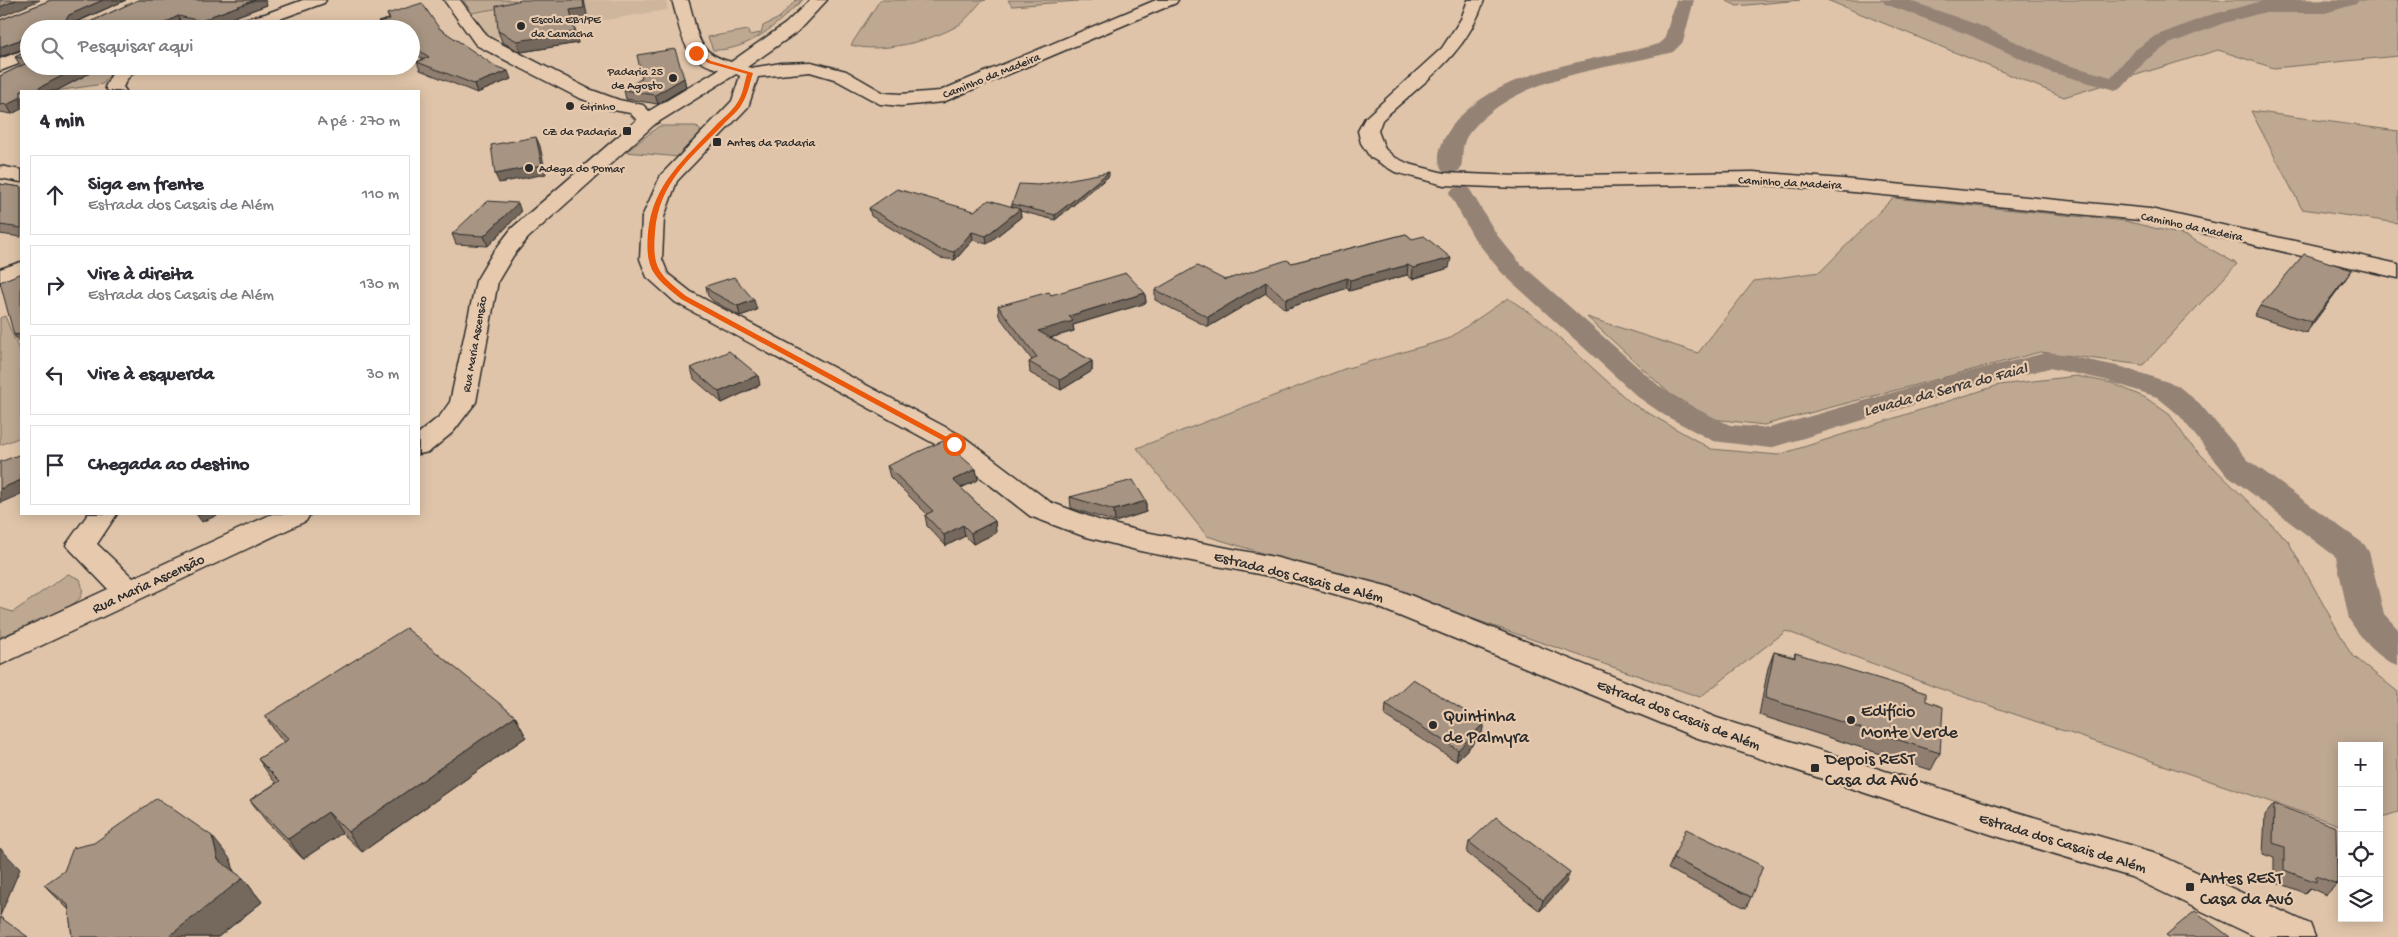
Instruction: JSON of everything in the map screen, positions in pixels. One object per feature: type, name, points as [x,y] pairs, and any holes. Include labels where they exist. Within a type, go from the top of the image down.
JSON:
[{"type":"street","points":[[258,20],[318,0]]},
{"type":"street","points":[[452,0],[482,41],[583,93],[615,105],[636,109],[648,120]]},
{"type":"street","points":[[680,0],[692,46],[696,53],[710,62],[742,71]]},
{"type":"street","name":"Rua Maria Ascensão","points":[[420,445],[449,423],[463,402],[487,281],[520,233],[648,120],[742,71],[791,28],[819,0]]},
{"type":"street","name":"Caminho da Madeira","points":[[742,71],[811,67],[840,75],[880,98],[901,100],[943,96],[1170,0]]},
{"type":"street","name":"Caminho da Madeira","points":[[1476,0],[1473,14],[1454,46],[1374,118],[1368,131],[1371,143],[1377,153],[1387,161],[1418,174],[1444,179],[1518,182],[1753,178],[1843,185],[2150,216],[2398,271]]},
{"type":"street","points":[[244,20],[256,6]]},
{"type":"street","points":[[0,66],[20,56]]},
{"type":"street","name":"Estrada dos Casais de Além","points":[[742,71],[741,103],[668,179],[660,196],[653,217],[650,245],[651,259],[658,277],[683,297],[954,444],[1040,509],[1093,529],[1140,541],[1274,567],[1380,595],[1707,728],[1996,821],[2140,863],[2296,937]]},
{"type":"street","points":[[116,90],[114,87],[120,75]]},
{"type":"street","points":[[0,172],[20,176]]},
{"type":"street","points":[[0,276],[20,269]]},
{"type":"street","points":[[102,515],[81,546],[129,592]]},
{"type":"street","name":"Rua Maria Ascensão","points":[[0,653],[294,515]]},
{"type":"shaded area","points":[[463,0],[516,0],[512,6],[472,13]]},
{"type":"shaded area","name":"Escola EB1/PE da Camacha","points":[[523,0],[666,0],[668,10],[491,38],[471,15],[518,6]]},
{"type":"shaded area","points":[[796,0],[802,0],[773,27],[751,41],[739,46],[713,50],[708,37],[748,30],[749,35],[761,33],[763,26],[779,18]]},
{"type":"shaded area","points":[[880,0],[986,0],[982,1],[960,24],[933,37],[890,47],[876,48],[851,45]]},
{"type":"shaded area","points":[[1008,0],[1091,0],[1012,6]]},
{"type":"shaded area","points":[[1725,0],[1800,0],[1737,6]]},
{"type":"shaded area","points":[[1827,0],[2398,0],[2398,56],[2274,68],[2218,50],[2064,97]]},
{"type":"shaded area","points":[[20,66],[20,75],[110,75],[103,84],[63,90],[0,89],[0,76]]},
{"type":"shaded area","points":[[2251,111],[2398,131],[2398,223],[2302,209]]},
{"type":"shaded area","points":[[659,126],[696,126],[701,131],[679,157],[626,152]]},
{"type":"shaded area","points":[[1893,198],[2125,221],[2187,236],[2237,264],[2143,365],[2040,352],[1764,425],[1713,419],[1670,394],[1587,317],[1698,353],[1754,281],[1820,272]]},
{"type":"shaded area","points":[[1508,298],[1540,320],[1631,403],[1711,449],[1778,455],[1999,385],[2076,376],[2112,383],[2146,398],[2170,415],[2189,443],[2288,541],[2351,654],[2398,692],[2398,812],[2383,817],[2383,742],[2338,742],[2338,825],[1935,687],[1786,631],[1700,697],[1441,608],[1207,536],[1137,448],[1344,369],[1448,339]]},
{"type":"shaded area","points":[[5,316],[20,353],[20,437],[0,445],[0,318]]},
{"type":"shaded area","points":[[68,574],[80,579],[82,591],[80,598],[56,613],[0,637],[0,608],[13,612]]},
{"type":"building","points":[[0,0],[16,0],[0,7]]},
{"type":"building","points":[[51,0],[103,0],[69,15],[66,20],[20,20],[20,40],[0,47],[0,20]]},
{"type":"building","points":[[138,0],[255,0],[204,20],[178,16],[171,20],[94,20]]},
{"type":"building","points":[[521,0],[583,0],[584,8],[570,10],[575,32],[517,41],[498,31],[496,6]]},
{"type":"building","points":[[422,3],[439,28],[495,66],[508,71],[474,84],[420,63],[420,61],[429,57],[420,51],[420,20],[386,20],[390,19],[387,14]]},
{"type":"building","points":[[675,49],[684,78],[655,95],[624,90],[642,78],[637,55]]},
{"type":"building","points":[[20,66],[20,75],[64,75],[35,90],[20,90],[20,98],[7,105],[0,104],[0,76]]},
{"type":"building","points":[[536,137],[542,165],[495,174],[491,145]]},
{"type":"building","points":[[1109,172],[1055,215],[1012,204],[1019,184],[1039,185]]},
{"type":"building","points":[[0,184],[20,187],[20,228],[0,225]]},
{"type":"building","points":[[897,189],[974,211],[989,200],[1020,209],[986,236],[972,232],[954,252],[939,249],[869,208]]},
{"type":"building","points":[[487,201],[518,203],[484,236],[452,234]]},
{"type":"building","points":[[1406,234],[1412,239],[1424,236],[1451,258],[1413,268],[1408,265],[1350,280],[1347,278],[1286,299],[1266,282],[1208,317],[1155,290],[1197,266],[1225,280],[1287,260],[1292,263]]},
{"type":"building","points":[[2304,254],[2352,270],[2312,322],[2260,306]]},
{"type":"building","points":[[20,273],[20,334],[14,335],[0,282]]},
{"type":"building","points":[[1126,273],[1145,293],[1069,316],[1073,321],[1038,331],[1092,361],[1060,380],[1029,362],[1037,357],[998,306],[1049,292],[1051,295]]},
{"type":"building","points":[[734,277],[754,300],[738,306],[710,291],[706,286]]},
{"type":"building","points":[[729,351],[758,375],[719,392],[691,368]]},
{"type":"building","points":[[943,441],[976,469],[953,480],[995,521],[971,533],[963,525],[944,535],[925,515],[933,511],[887,466]]},
{"type":"building","points":[[20,454],[20,480],[0,489],[0,462]]},
{"type":"building","points":[[1133,480],[1146,501],[1114,510],[1070,497]]},
{"type":"building","points":[[406,628],[515,716],[348,832],[328,812],[288,839],[250,800],[280,781],[258,759],[289,739],[265,716]]},
{"type":"building","name":"Edifício Monte Verde","points":[[1774,652],[1795,658],[1795,653],[1926,693],[1926,701],[1943,707],[1940,753],[1765,698]]},
{"type":"building","name":"Quintinha de Palmyra","points":[[1413,679],[1484,723],[1458,750],[1386,704]]},
{"type":"building","points":[[157,798],[212,836],[218,860],[243,878],[168,937],[72,937],[68,905],[44,885],[64,871],[73,848],[94,843]]},
{"type":"building","points":[[2274,804],[2336,827],[2337,884],[2316,876],[2316,882],[2284,870],[2284,847],[2273,843]]},
{"type":"building","points":[[1496,817],[1570,872],[1543,900],[1469,842]]},
{"type":"building","points":[[1686,829],[1763,866],[1751,897],[1673,858]]},
{"type":"building","points":[[2195,911],[2230,937],[2169,937],[2166,935]]},
{"type":"building","points":[[0,917],[28,937],[0,937]]},
{"type":"waterway","name":"Levada da Serra do Faial","points":[[1451,166],[1450,149],[1459,132],[1472,117],[1488,105],[1527,84],[1547,76],[1583,65],[1666,48],[1673,42],[1685,0]]},
{"type":"waterway","name":"Levada da Serra do Faial","points":[[1891,0],[1974,30],[2057,68],[2115,84],[2131,68],[2139,56],[2162,40],[2217,19],[2262,7],[2325,7],[2350,0]]},
{"type":"waterway","name":"Levada da Serra do Faial","points":[[1461,193],[1486,238],[1511,268],[1648,391],[1674,409],[1724,434],[1770,438],[1953,384],[2049,360],[2112,373],[2167,391],[2189,409],[2237,467],[2352,552],[2367,619],[2398,652]]},
{"type":"place","name":"Escola EB1/PE da Camacha","points":[[521,26]]},
{"type":"place","name":"Padaria 25 de Agosto","points":[[673,78]]},
{"type":"place","name":"Girinho","points":[[570,106]]},
{"type":"place","name":"CZ da Padaria","points":[[627,131]]},
{"type":"place","name":"Antes da Padaria","points":[[717,142]]},
{"type":"place","name":"Adega do Pomar","points":[[529,168]]},
{"type":"place","name":"Edifício Monte Verde","points":[[1851,720]]},
{"type":"place","name":"Quintinha de Palmyra","points":[[1433,725]]},
{"type":"place","name":"Depois REST Casa da Avó","points":[[1815,768]]},
{"type":"place","name":"Antes REST Casa da Avó","points":[[2190,887]]},
{"type":"route","points":[[696,53],[701,58],[710,62],[750,73],[741,103],[735,111],[710,132],[668,179],[660,196],[653,217],[650,245],[651,259],[658,277],[683,297],[954,444]]}]
